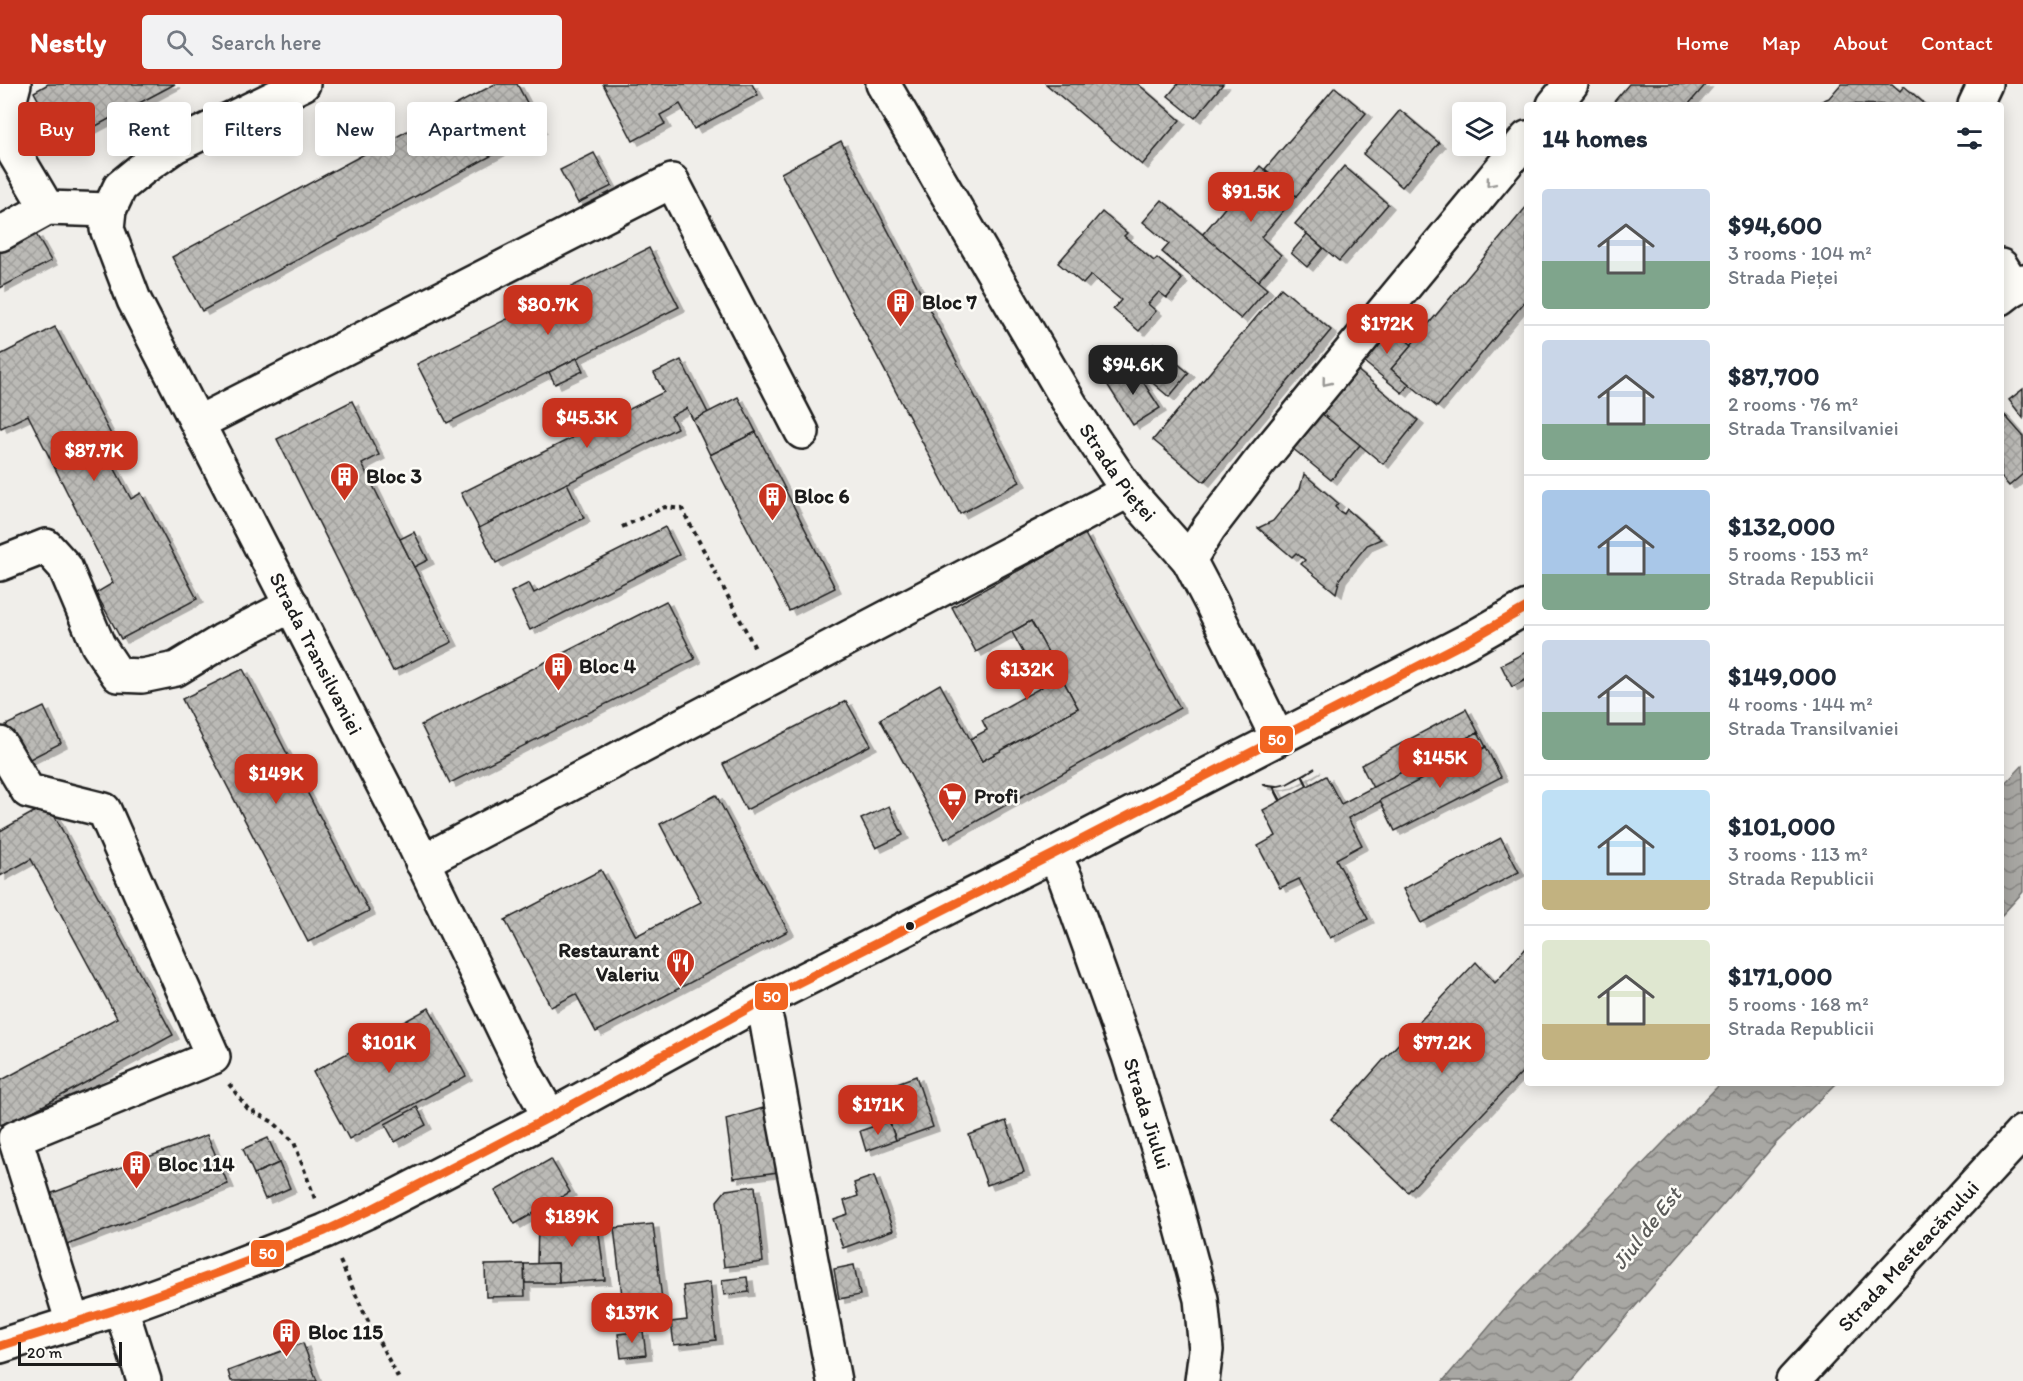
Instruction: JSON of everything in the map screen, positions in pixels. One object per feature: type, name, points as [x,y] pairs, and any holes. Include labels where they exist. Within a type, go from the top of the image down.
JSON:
[{"type":"street","points":[[14,84],[8,106],[15,154],[47,208]]},
{"type":"street","points":[[0,234],[47,208],[115,199],[142,169],[175,146],[303,84]]},
{"type":"street","name":"Strada Pieței","points":[[883,84],[1073,410],[1128,491],[1189,560],[1277,738]]},
{"type":"street","points":[[1556,102],[1571,84]]},
{"type":"street","points":[[1977,102],[1985,84]]},
{"type":"street","points":[[1189,560],[1209,528],[1258,464],[1524,142]]},
{"type":"street","points":[[198,423],[672,181],[802,432]]},
{"type":"street","name":"Strada Transilvaniei","points":[[115,199],[107,229],[134,300],[292,605],[422,861],[526,1075],[550,1117]]},
{"type":"street","points":[[422,861],[1128,491]]},
{"type":"street","points":[[0,564],[46,546],[65,567],[98,645],[118,675],[142,676],[177,669],[222,641],[292,605]]},
{"type":"street","points":[[0,1346],[121,1308],[220,1272],[325,1231],[366,1212],[550,1117],[760,1002],[1054,854],[1473,638],[1524,609]]},
{"type":"street","points":[[0,744],[28,791],[104,810],[213,1057],[7,1140],[73,1323]]},
{"type":"street","name":"Strada Jiului","points":[[1054,854],[1066,880],[1129,1056],[1173,1195],[1201,1299],[1206,1350],[1202,1381]]},
{"type":"street","points":[[760,1002],[767,1023],[834,1381]]},
{"type":"street","name":"Strada Mesteacănului","points":[[1793,1381],[2023,1132]]},
{"type":"street","points":[[121,1308],[144,1381]]},
{"type":"path","points":[[622,527],[665,507],[682,509],[770,679]]},
{"type":"path","points":[[213,1057],[227,1081],[249,1109],[273,1122],[294,1142],[325,1231],[400,1381]]},
{"type":"water","points":[[2023,765],[2023,892],[2004,913],[2004,785]]},
{"type":"water","name":"Jiul de Est","points":[[1718,1086],[1834,1086],[1776,1143],[1571,1381],[1443,1381],[1517,1294]]},
{"type":"building","points":[[48,84],[175,84],[141,102],[107,102],[107,120],[95,126],[95,102],[39,102],[34,92]]},
{"type":"building","points":[[495,84],[517,84],[527,102],[461,102]]},
{"type":"building","points":[[603,84],[752,84],[758,95],[694,129],[680,104],[660,115],[665,124],[633,141]]},
{"type":"building","points":[[1046,84],[1138,84],[1180,120],[1142,165]]},
{"type":"building","points":[[1178,84],[1223,84],[1195,118],[1168,96]]},
{"type":"building","points":[[1629,84],[1706,84],[1691,102],[1614,102]]},
{"type":"building","points":[[1841,84],[1892,84],[1900,91],[1904,86],[1923,102],[1820,102],[1829,98]]},
{"type":"building","points":[[1335,87],[1366,113],[1296,196],[1265,169]]},
{"type":"building","points":[[1400,110],[1439,143],[1402,187],[1363,154]]},
{"type":"building","points":[[407,131],[407,156],[491,156],[202,311],[172,257],[361,156],[395,156],[395,138]]},
{"type":"building","name":"Bloc 7","points":[[841,141],[1020,482],[960,514],[781,173]]},
{"type":"building","points":[[594,153],[612,186],[578,203],[560,170]]},
{"type":"building","points":[[1260,166],[1296,196],[1261,237],[1281,255],[1258,281],[1202,235]]},
{"type":"building","points":[[1344,166],[1388,204],[1339,261],[1295,224]]},
{"type":"building","points":[[1162,200],[1267,289],[1241,319],[1162,252],[1169,244],[1143,222]]},
{"type":"building","points":[[1524,210],[1524,303],[1437,407],[1391,369]]},
{"type":"building","points":[[1102,212],[1127,233],[1124,236],[1154,261],[1157,258],[1182,279],[1167,298],[1159,292],[1148,304],[1156,311],[1139,331],[1113,309],[1121,300],[1091,275],[1083,284],[1058,263]]},
{"type":"building","points":[[36,234],[51,261],[0,288],[0,251]]},
{"type":"building","points":[[1307,234],[1323,248],[1307,267],[1291,253]]},
{"type":"building","points":[[649,248],[679,307],[447,423],[417,364]]},
{"type":"building","points":[[541,287],[547,299],[520,313],[513,300]]},
{"type":"building","points":[[1281,288],[1331,330],[1204,482],[1153,440]]},
{"type":"building","points":[[1386,323],[1412,345],[1391,369],[1409,384],[1402,393],[1358,357]]},
{"type":"building","points":[[55,327],[119,450],[108,456],[131,499],[141,493],[197,599],[121,639],[96,593],[113,583],[28,415],[1,428],[0,426],[0,355]]},
{"type":"building","points":[[1154,344],[1189,373],[1169,397],[1134,367]]},
{"type":"building","points":[[577,358],[583,371],[555,384],[549,372]]},
{"type":"building","points":[[681,360],[708,413],[693,420],[687,408],[671,416],[677,428],[479,528],[461,493],[664,392],[654,373]]},
{"type":"building","points":[[1351,365],[1418,420],[1383,464],[1315,408]]},
{"type":"building","points":[[1134,368],[1160,408],[1133,425],[1107,384]]},
{"type":"building","points":[[2023,389],[2023,418],[2009,400]]},
{"type":"building","points":[[738,397],[756,432],[710,455],[693,420]]},
{"type":"building","name":"Bloc 3","points":[[352,401],[379,455],[362,464],[452,642],[393,671],[277,439]]},
{"type":"building","points":[[1315,408],[1360,445],[1331,480],[1286,443]]},
{"type":"building","points":[[2004,414],[2023,436],[2023,474],[2009,486],[2004,480]]},
{"type":"building","name":"Bloc 6","points":[[756,432],[835,588],[789,611],[710,455]]},
{"type":"building","points":[[1304,474],[1338,503],[1335,507],[1339,511],[1344,514],[1347,509],[1381,539],[1367,545],[1340,578],[1336,593],[1301,564],[1305,560],[1296,553],[1292,557],[1258,528],[1273,521],[1300,489]]},
{"type":"building","points":[[567,483],[584,518],[496,563],[479,528]]},
{"type":"building","points":[[665,527],[679,555],[530,630],[511,592],[529,583],[534,593]]},
{"type":"building","points":[[414,532],[428,560],[414,567],[400,539]]},
{"type":"building","points":[[1085,534],[1180,708],[945,839],[880,719],[940,684],[982,761],[1078,708],[1031,621],[976,652],[952,607]]},
{"type":"building","name":"Bloc 4","points":[[666,601],[695,659],[450,783],[421,725]]},
{"type":"building","points":[[1031,621],[1078,708],[982,761],[970,739],[987,730],[982,720],[1042,687],[1012,632]]},
{"type":"building","points":[[1524,653],[1524,681],[1512,687],[1501,665]]},
{"type":"building","points":[[243,669],[369,911],[308,942],[182,699]]},
{"type":"building","points":[[846,701],[871,745],[746,810],[723,764]]},
{"type":"building","points":[[44,707],[61,743],[24,762],[6,725]]},
{"type":"building","points":[[1466,709],[1478,732],[1373,788],[1361,765]]},
{"type":"building","points":[[1478,732],[1486,747],[1348,818],[1362,845],[1336,859],[1368,919],[1330,938],[1299,879],[1280,888],[1258,846],[1276,836],[1263,810],[1280,801],[1273,787],[1262,784],[1279,786],[1274,787],[1281,800],[1307,786],[1302,776],[1287,784],[1315,768],[1303,776],[1308,786],[1326,776],[1341,804]]},
{"type":"building","points":[[1486,747],[1501,777],[1395,831],[1380,800]]},
{"type":"building","points":[[716,795],[788,931],[596,1032],[576,994],[551,1007],[505,920],[601,870],[636,936],[701,902],[660,824]]},
{"type":"building","points":[[48,804],[173,1035],[24,1116],[0,1125],[0,1081],[117,1018],[31,859],[0,876],[0,831]]},
{"type":"building","points":[[889,806],[903,835],[876,848],[861,819]]},
{"type":"building","points":[[1501,838],[1519,872],[1421,923],[1403,889]]},
{"type":"building","points":[[1524,950],[1524,1070],[1408,1192],[1331,1119],[1476,962],[1495,983]]},
{"type":"building","points":[[429,1008],[466,1076],[349,1139],[313,1072]]},
{"type":"building","points":[[916,1076],[933,1127],[896,1140],[878,1090]]},
{"type":"building","points":[[770,1106],[778,1172],[734,1178],[726,1119]]},
{"type":"building","points":[[417,1107],[426,1125],[395,1142],[385,1124]]},
{"type":"building","points":[[889,1121],[896,1140],[866,1151],[860,1131]]},
{"type":"building","points":[[1006,1121],[1024,1172],[987,1185],[969,1135]]},
{"type":"building","name":"Bloc 114","points":[[207,1135],[228,1184],[67,1245],[47,1195]]},
{"type":"building","points":[[268,1138],[279,1163],[254,1174],[243,1149]]},
{"type":"building","points":[[551,1159],[570,1192],[515,1224],[495,1191]]},
{"type":"building","points":[[279,1163],[290,1188],[265,1199],[254,1174]]},
{"type":"building","points":[[874,1176],[893,1230],[843,1248],[833,1219],[848,1214],[844,1201],[858,1196],[854,1183]]},
{"type":"building","points":[[755,1186],[763,1262],[724,1267],[717,1201],[726,1190]]},
{"type":"building","points":[[596,1211],[605,1280],[559,1283],[558,1263],[537,1264],[538,1224]]},
{"type":"building","points":[[653,1224],[662,1300],[623,1304],[614,1228]]},
{"type":"building","points":[[558,1263],[559,1283],[525,1283],[524,1264]]},
{"type":"building","points":[[524,1264],[525,1296],[486,1297],[485,1265]]},
{"type":"building","points":[[854,1265],[860,1295],[839,1299],[834,1269]]},
{"type":"building","points":[[747,1277],[749,1292],[724,1295],[722,1280]]},
{"type":"building","points":[[710,1282],[716,1340],[674,1345],[671,1322],[687,1320],[683,1286]]},
{"type":"building","points":[[643,1331],[646,1355],[621,1358],[618,1334]]},
{"type":"building","name":"Bloc 115","points":[[303,1343],[317,1381],[231,1381],[228,1371]]},
{"type":"transit line","name":"50","points":[[0,1346],[121,1308],[220,1272],[325,1231],[366,1212],[550,1117],[760,1002],[1054,854],[1473,638],[1524,609]]},
{"type":"place","name":"Bloc 7","points":[[901,328]]},
{"type":"place","name":"Bloc 3","points":[[345,502]]},
{"type":"place","name":"Bloc 6","points":[[773,522]]},
{"type":"place","name":"Bloc 4","points":[[558,692]]},
{"type":"place","name":"Profi","points":[[953,822]]},
{"type":"place","name":"Restaurant Valeriu","points":[[680,988]]},
{"type":"place","name":"Bloc 114","points":[[137,1190]]},
{"type":"place","name":"Bloc 115","points":[[287,1358]]}]
